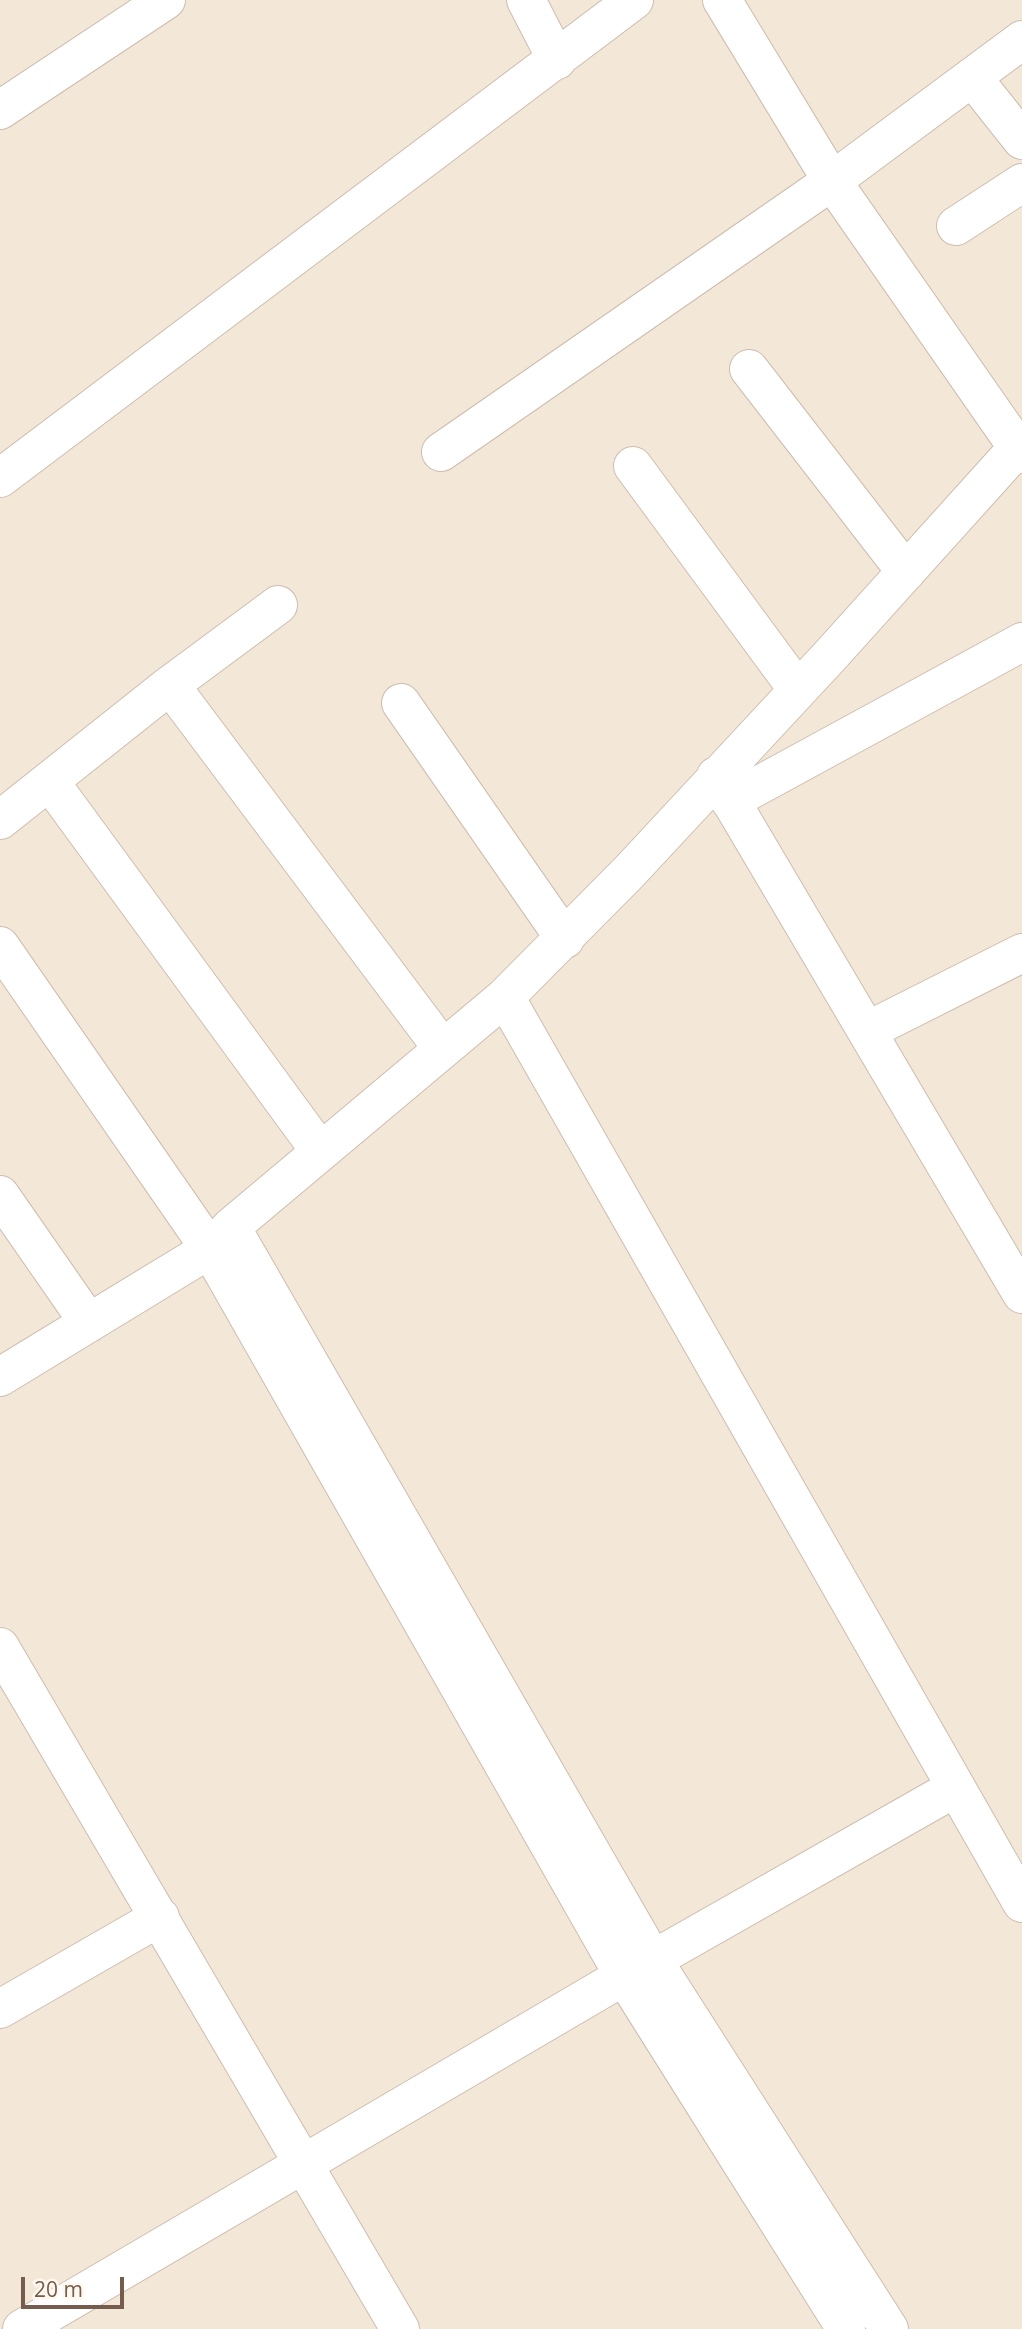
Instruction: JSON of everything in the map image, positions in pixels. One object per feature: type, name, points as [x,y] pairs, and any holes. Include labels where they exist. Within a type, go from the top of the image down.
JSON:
[{"type":"street","points":[[0,110],[166,0]]},
{"type":"street","points":[[526,0],[557,60]]},
{"type":"street","points":[[0,478],[634,0]]},
{"type":"street","points":[[0,1377],[220,1238],[505,997],[723,788],[798,690],[1021,448],[832,181],[737,6]]},
{"type":"street","points":[[442,452],[832,181],[1022,40]]},
{"type":"street","points":[[972,77],[1022,140]]},
{"type":"street","points":[[956,226],[1022,183]]},
{"type":"street","points":[[749,369],[906,572]]},
{"type":"street","points":[[633,466],[798,690]]},
{"type":"street","points":[[0,820],[170,685],[278,605]]},
{"type":"street","points":[[723,788],[1022,642]]},
{"type":"street","points":[[170,685],[443,1049]]},
{"type":"street","points":[[401,703],[565,939]]},
{"type":"street","points":[[50,782],[320,1151]]},
{"type":"street","points":[[723,788],[867,1031],[1009,1244],[1022,1294]]},
{"type":"street","points":[[0,946],[220,1238],[846,2329]]},
{"type":"street","points":[[867,1031],[1022,953]]},
{"type":"street","points":[[505,997],[1022,1903]]},
{"type":"street","points":[[0,1195],[89,1323]]},
{"type":"street","points":[[6,1670],[160,1917],[400,2329]]},
{"type":"street","points":[[22,2329],[639,1968],[955,1788]]},
{"type":"street","points":[[0,2008],[160,1917]]},
{"type":"street","points":[[639,1968],[889,2329]]},
{"type":"shaded area","points":[[0,0],[1022,0],[1022,2329],[0,2329]]}]
